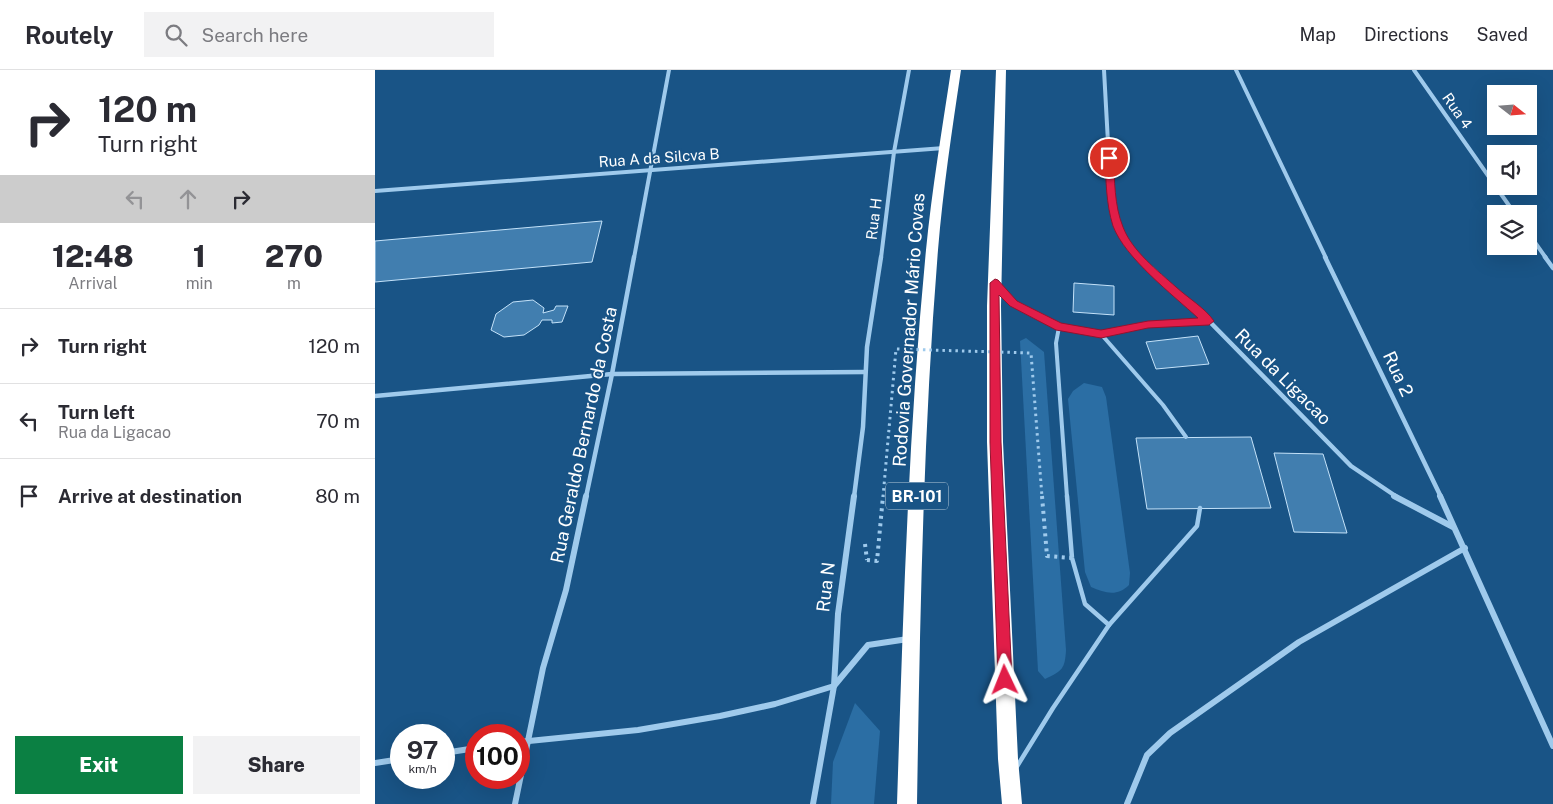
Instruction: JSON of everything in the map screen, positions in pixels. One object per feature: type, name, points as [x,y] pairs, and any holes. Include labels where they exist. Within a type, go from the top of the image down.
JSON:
[{"type":"highway","name":"Rodovia Governador Mário Covas","points":[[907,804],[911,638],[930,275],[956,70]]},
{"type":"highway","points":[[1001,70],[995,283],[995,442],[1012,804]]},
{"type":"street","name":"Rua Geraldo Bernardo da Costa","points":[[530,736],[543,668],[566,590],[611,374],[669,70]]},
{"type":"street","name":"Rua H","points":[[865,372],[894,152],[909,70]]},
{"type":"street","name":"Rua da Ligacao","points":[[1104,70],[1111,197],[1118,226],[1124,239],[1135,253],[1209,321],[1351,466],[1386,492],[1454,527]]},
{"type":"street","name":"Rua 2","points":[[1236,70],[1465,548],[1553,746]]},
{"type":"street","name":"Rua 4","points":[[1414,70],[1509,205]]},
{"type":"street","name":"Rua A da Silcva B","points":[[375,191],[945,148]]},
{"type":"street","points":[[1537,245],[1553,268]]},
{"type":"street","points":[[375,396],[611,374],[865,372]]},
{"type":"street","name":"Rua N","points":[[813,804],[834,686],[838,614],[863,427],[865,372]]},
{"type":"street","points":[[1127,804],[1128,797],[1147,755],[1170,733],[1299,642],[1465,548]]},
{"type":"street","points":[[530,741],[638,730],[720,716],[775,704],[834,686],[868,645],[911,638]]},
{"type":"street","points":[[375,763],[390,761]]},
{"type":"street","name":"Rua Geraldo Bernardo da Costa","points":[[515,804],[518,789]]},
{"type":"lane","points":[[995,283],[1013,304],[1059,327],[1101,334],[1148,324],[1209,321]]},
{"type":"lane","points":[[1059,327],[1056,343],[1072,558],[1085,604],[1109,625]]},
{"type":"lane","points":[[1101,334],[1163,405],[1186,437]]},
{"type":"lane","points":[[1010,778],[1053,708],[1109,625],[1197,526],[1200,508]]},
{"type":"path","points":[[867,560],[877,561],[896,349],[1031,353],[1047,556],[1072,558]]},
{"type":"shaded area","points":[[1026,338],[1044,352],[1066,650],[1065,661],[1061,669],[1045,679],[1038,671],[1020,341]]},
{"type":"shaded area","points":[[1084,383],[1102,387],[1106,397],[1130,573],[1129,585],[1120,591],[1111,593],[1091,587],[1085,572],[1068,399],[1073,391]]},
{"type":"shaded area","points":[[855,703],[880,731],[874,804],[831,804],[833,762]]},
{"type":"building","points":[[602,221],[592,262],[375,282],[375,241]]},
{"type":"building","points":[[1074,283],[1114,286],[1114,315],[1073,312]]},
{"type":"building","points":[[533,300],[544,308],[543,313],[554,310],[556,306],[568,306],[562,322],[552,323],[552,320],[542,320],[539,325],[524,335],[504,337],[491,330],[496,314],[513,302]]},
{"type":"building","points":[[1198,336],[1209,364],[1156,369],[1146,342]]},
{"type":"building","points":[[1251,437],[1271,508],[1147,509],[1136,438]]},
{"type":"building","points":[[1274,453],[1323,454],[1347,533],[1294,532]]},
{"type":"route","points":[[1005,680],[995,442],[995,283],[1013,304],[1059,327],[1101,334],[1148,324],[1209,321],[1170,287],[1135,253],[1124,239],[1118,226],[1111,197],[1109,158]]}]
